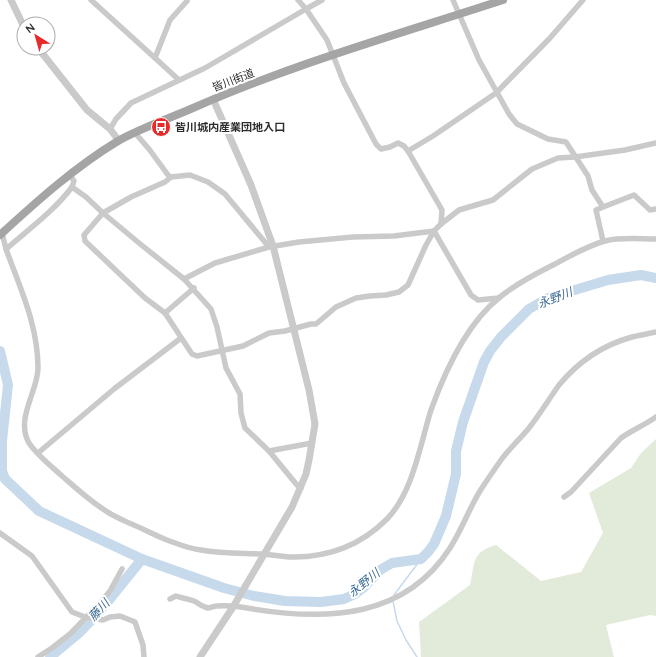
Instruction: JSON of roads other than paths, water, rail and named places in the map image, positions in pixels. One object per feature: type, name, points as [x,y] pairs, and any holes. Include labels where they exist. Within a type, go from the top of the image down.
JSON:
[{"type":"main road","name":"皆川街道","points":[[1,234],[41,198],[70,175],[98,154],[135,133],[213,99],[277,75],[503,0]]},
{"type":"street","points":[[11,0],[19,16]]},
{"type":"street","points":[[91,0],[179,80]]},
{"type":"street","points":[[298,0],[327,40],[344,83],[376,144],[381,149],[398,143],[404,146],[442,210],[441,224]]},
{"type":"street","points":[[110,129],[116,119],[131,103],[205,68],[322,0]]},
{"type":"street","points":[[453,0],[458,15],[479,60],[509,114],[517,124],[548,140],[566,142],[588,176],[592,190],[603,207]]},
{"type":"street","points":[[408,151],[433,136],[496,93],[550,38],[583,0]]},
{"type":"street","points":[[155,58],[170,20],[186,2]]},
{"type":"street","points":[[44,56],[87,110],[110,129],[119,141]]},
{"type":"street","points":[[200,657],[234,605],[292,507],[301,488],[309,460],[315,424],[309,390],[294,328],[271,246],[251,185],[213,99]]},
{"type":"street","points":[[135,133],[171,177]]},
{"type":"street","points":[[271,246],[225,194],[208,182],[190,175],[171,177],[165,182],[131,197],[103,213],[84,235],[85,241],[145,298],[165,313],[192,354],[197,356],[243,346],[269,333],[316,324],[336,307],[356,298],[399,292],[408,285],[417,263],[434,230],[459,210],[494,200],[532,169],[558,158],[624,150],[656,143]]},
{"type":"street","points":[[6,249],[66,196],[74,181],[70,175]]},
{"type":"street","points":[[72,187],[184,279],[194,288],[211,309],[217,327],[226,368],[240,394],[241,413],[245,428],[269,451],[301,488]]},
{"type":"street","points":[[603,241],[596,210],[634,195],[650,210],[656,209]]},
{"type":"street","points":[[184,279],[215,263],[271,246],[353,237],[394,236],[434,230]]},
{"type":"street","points":[[434,230],[471,295],[478,300],[499,298]]},
{"type":"street","points":[[1,234],[27,305],[36,339],[38,371],[25,425],[29,442],[38,453],[80,492],[107,512],[155,535],[200,550],[263,557],[306,557],[334,552],[359,541],[386,520],[395,510],[413,472],[431,412],[443,380],[470,329],[487,309],[499,298],[534,275],[603,241],[656,239]]},
{"type":"street","points":[[165,313],[194,288]]},
{"type":"street","points":[[170,599],[176,596],[193,601],[208,608],[234,605],[276,613],[307,614],[351,612],[371,608],[388,602],[417,584],[430,573],[444,557],[480,491],[501,460],[529,428],[569,374],[585,360],[604,348],[633,337],[656,332]]},
{"type":"street","points":[[38,453],[114,390],[181,338]]},
{"type":"street","points":[[564,497],[571,492],[621,438],[656,417]]},
{"type":"street","points":[[269,451],[312,444]]},
{"type":"street","points":[[0,533],[32,556],[72,612],[85,617],[103,620],[110,617],[120,616],[135,622],[143,645],[144,657]]},
{"type":"street","points":[[38,657],[70,634],[100,603],[110,591],[122,569]]},
{"type":"waterway","name":"永野川","points":[[0,351],[8,385],[2,441],[2,471],[5,479],[39,511],[142,559],[224,588],[254,596],[285,601],[321,602],[344,599],[355,594],[380,570],[392,563],[421,559],[434,544],[446,516],[456,474],[456,451],[463,422],[484,362],[490,351],[501,337],[529,309],[548,298],[608,280],[641,275],[656,278]]},
{"type":"waterway","name":"藤川","points":[[50,657],[79,633],[100,611],[142,559]]},
{"type":"waterway","points":[[394,595],[421,559]]},
{"type":"waterway","points":[[393,601],[397,621],[406,640],[417,657]]},
{"type":"place","name":"皆川城内産業団地入口","points":[[161,127]]}]
